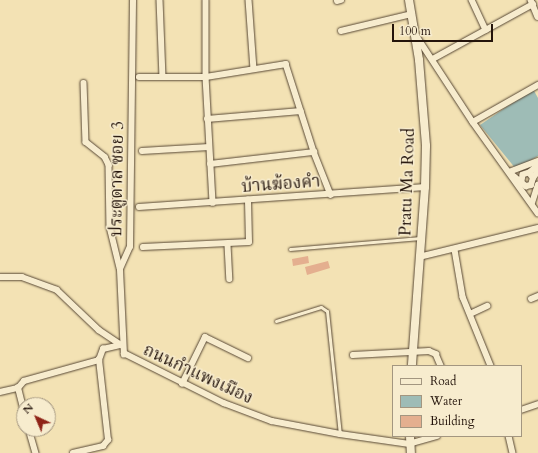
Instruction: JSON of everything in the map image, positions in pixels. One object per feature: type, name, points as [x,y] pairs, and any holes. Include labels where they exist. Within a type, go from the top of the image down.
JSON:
[{"type":"main road","name":"Pratu Ma Road","points":[[409,0],[415,35],[426,146],[425,187],[412,365]]},
{"type":"main road","points":[[410,440],[411,453]]},
{"type":"street","name":"ประตูดาล ซอย 3","points":[[124,355],[125,335],[120,269],[130,247],[133,0]]},
{"type":"street","points":[[160,0],[163,77]]},
{"type":"street","points":[[206,0],[206,76],[213,203]]},
{"type":"street","points":[[249,0],[254,69]]},
{"type":"street","points":[[472,0],[486,30]]},
{"type":"street","points":[[433,59],[486,30],[532,2],[538,17]]},
{"type":"street","points":[[341,31],[412,14]]},
{"type":"street","points":[[415,35],[433,59],[472,122],[538,213]]},
{"type":"street","points":[[140,77],[206,76],[286,64],[314,152],[332,195]]},
{"type":"street","points":[[84,83],[86,142],[105,157],[109,165],[110,227],[120,269]]},
{"type":"street","points":[[472,122],[538,85]]},
{"type":"street","points":[[208,119],[301,111]]},
{"type":"street","points":[[142,151],[209,147]]},
{"type":"street","points":[[210,164],[314,152]]},
{"type":"street","points":[[509,172],[538,161]]},
{"type":"street","points":[[522,181],[526,174],[538,165]]},
{"type":"street","points":[[532,203],[529,186],[538,171]]},
{"type":"street","points":[[509,172],[526,174],[533,178]]},
{"type":"street","points":[[509,172],[529,186]]},
{"type":"street","points":[[532,203],[538,185]]},
{"type":"street","name":"บ้านฆ้องคำ","points":[[139,207],[332,195],[425,187]]},
{"type":"street","points":[[142,247],[228,244],[250,240],[248,200]]},
{"type":"street","points":[[419,257],[454,250],[538,228]]},
{"type":"street","points":[[228,244],[230,279]]},
{"type":"street","points":[[454,250],[463,297],[491,365]]},
{"type":"street","points":[[0,277],[22,277],[57,290],[99,330],[121,345]]},
{"type":"street","points":[[531,299],[538,296]]},
{"type":"street","points":[[470,314],[487,306]]},
{"type":"street","points":[[182,384],[206,337],[248,358]]},
{"type":"street","name":"ถนนกำแพงเมือง","points":[[99,360],[103,349],[121,345],[124,355],[224,403],[272,421],[340,434],[410,440]]},
{"type":"street","points":[[353,355],[412,350],[435,352],[441,365]]},
{"type":"street","points":[[0,392],[18,388],[24,382],[99,360],[108,440],[103,446],[74,453]]},
{"type":"street","points":[[18,388],[20,397]]},
{"type":"street","points":[[522,410],[538,404]]},
{"type":"street","points":[[31,437],[36,453]]},
{"type":"street","points":[[410,440],[430,437]]},
{"type":"street","points":[[509,437],[513,453]]},
{"type":"lane","points":[[290,249],[421,238]]},
{"type":"lane","points":[[276,321],[321,307],[327,312],[340,434]]},
{"type":"water","points":[[533,89],[538,98],[538,156],[516,169],[480,125]]},
{"type":"building","points":[[308,256],[309,263],[293,266],[292,259]]},
{"type":"building","points":[[328,261],[330,268],[307,275],[305,267]]}]
